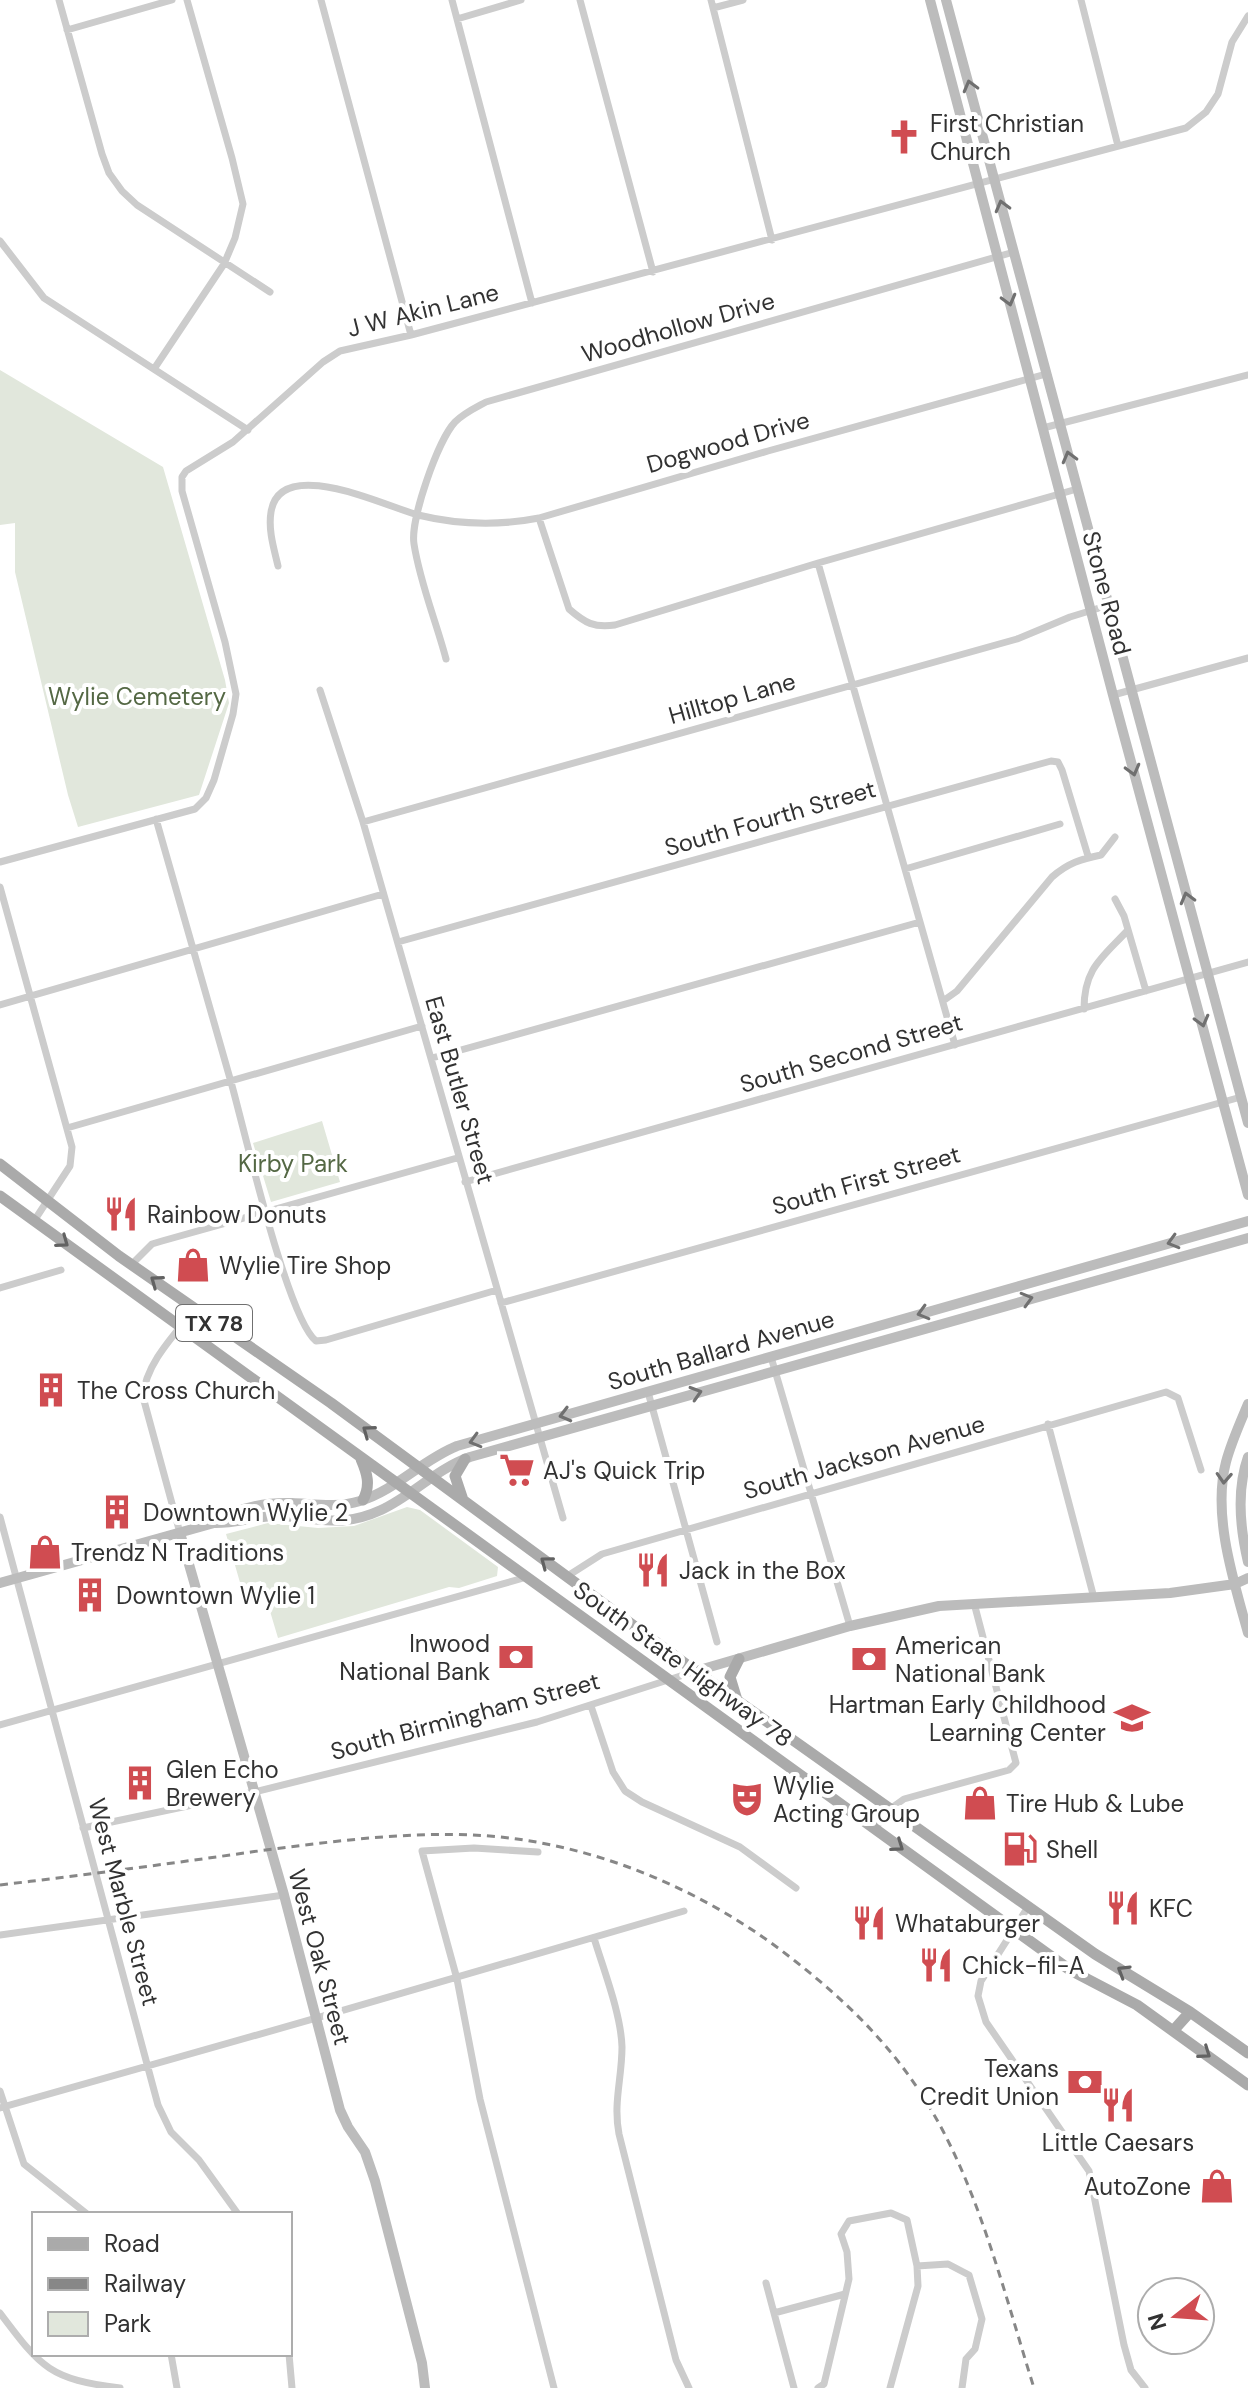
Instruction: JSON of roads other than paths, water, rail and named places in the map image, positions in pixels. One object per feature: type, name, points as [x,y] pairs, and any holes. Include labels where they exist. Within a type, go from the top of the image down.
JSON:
[{"type":"main road","name":"Stone Road","points":[[930,0],[1248,1195]]},
{"type":"main road","name":"Stone Road","points":[[946,0],[1248,1123]]},
{"type":"main road","name":"TX 78","points":[[0,1164],[132,1264],[431,1476]]},
{"type":"main road","name":"TX 78","points":[[0,1196],[410,1492]]},
{"type":"main road","name":"South Ballard Avenue","points":[[214,1523],[229,1514],[260,1505],[334,1506],[363,1500],[457,1446],[1248,1221]]},
{"type":"main road","name":"South Ballard Avenue","points":[[0,1583],[214,1523],[277,1516],[325,1522],[350,1520],[382,1509],[431,1476],[465,1459],[1248,1238]]},
{"type":"main road","points":[[973,1299],[977,1313]]},
{"type":"main road","points":[[1248,1404],[1225,1464],[1222,1509],[1227,1549],[1248,1633]]},
{"type":"main road","points":[[1248,1457],[1241,1476],[1240,1509],[1248,1562]]},
{"type":"main road","points":[[361,1458],[368,1478],[363,1500]]},
{"type":"main road","points":[[463,1500],[455,1476],[465,1459]]},
{"type":"main road","name":"South State Highway 78","points":[[431,1476],[696,1671],[1028,1907],[1248,2053]]},
{"type":"main road","name":"South State Highway 78","points":[[410,1492],[1070,1970],[1137,2005],[1248,2085]]},
{"type":"main road","name":"West Oak Street","points":[[180,1533],[284,1895],[340,2110],[365,2152],[375,2181],[422,2363],[425,2388]]},
{"type":"main road","name":"South Birmingham Street","points":[[696,1671],[916,1610],[974,1603],[1195,1590],[1235,1584],[1248,1578]]},
{"type":"main road","points":[[737,1700],[730,1677],[739,1659]]},
{"type":"main road","points":[[1173,2031],[1190,2012]]},
{"type":"street","points":[[59,0],[109,173],[122,191],[137,205],[270,292]]},
{"type":"street","points":[[67,30],[172,0]]},
{"type":"street","points":[[154,369],[224,264],[235,238],[243,204],[187,0]]},
{"type":"street","points":[[321,0],[411,335]]},
{"type":"street","points":[[452,0],[532,303]]},
{"type":"street","points":[[457,19],[521,0]]},
{"type":"street","points":[[580,0],[653,272]]},
{"type":"street","points":[[743,0],[712,4],[772,240]]},
{"type":"street","points":[[1081,0],[1118,146]]},
{"type":"street","name":"J W Akin Lane","points":[[156,819],[195,809],[206,798],[236,705],[233,673],[182,491],[182,477],[186,471],[248,430],[323,362],[340,351],[653,272],[1186,128],[1206,112],[1218,94],[1232,42],[1248,16]]},
{"type":"street","points":[[0,241],[44,298],[248,430]]},
{"type":"street","name":"Woodhollow Drive","points":[[446,659],[414,543],[418,515],[442,440],[455,422],[486,402],[1014,252]]},
{"type":"street","name":"Dogwood Drive","points":[[278,566],[270,530],[272,507],[284,492],[293,487],[321,485],[418,515],[482,525],[539,518],[1046,374]]},
{"type":"street","points":[[1043,428],[1248,375]]},
{"type":"street","points":[[539,518],[569,609],[592,626],[600,627],[1077,489]]},
{"type":"street","points":[[818,563],[955,1045]]},
{"type":"street","name":"Hilltop Lane","points":[[363,822],[1017,639],[1109,605]]},
{"type":"street","points":[[1113,695],[1248,658]]},
{"type":"street","name":"East Butler Street","points":[[320,690],[363,822],[432,1058],[457,1158],[563,1518]]},
{"type":"street","name":"South Fourth Street","points":[[398,942],[1043,762],[1058,762],[1088,856]]},
{"type":"street","points":[[0,862],[156,819],[266,1211],[304,1326],[316,1341],[497,1290]]},
{"type":"street","points":[[905,869],[1060,824]]},
{"type":"street","points":[[943,1001],[957,991],[1052,877],[1067,864],[1101,855],[1115,837]]},
{"type":"street","points":[[0,887],[72,1147],[70,1166],[34,1221]]},
{"type":"street","points":[[0,1005],[383,894]]},
{"type":"street","points":[[1115,899],[1124,916],[1146,991]]},
{"type":"street","points":[[432,1058],[920,922]]},
{"type":"street","points":[[1084,1009],[1084,986],[1089,975],[1128,930]]},
{"type":"street","name":"South Second Street","points":[[465,1182],[1248,962]]},
{"type":"street","points":[[67,1128],[422,1026]]},
{"type":"street","name":"South First Street","points":[[501,1303],[1241,1097]]},
{"type":"street","points":[[132,1264],[152,1244],[457,1158]]},
{"type":"street","points":[[0,1288],[61,1270]]},
{"type":"street","points":[[180,1533],[143,1397],[149,1374],[195,1309]]},
{"type":"street","points":[[771,1357],[850,1626]]},
{"type":"street","points":[[648,1392],[717,1642]]},
{"type":"street","name":"South Jackson Avenue","points":[[566,1577],[602,1554],[1166,1392],[1178,1398],[1201,1470]]},
{"type":"street","points":[[1048,1424],[1094,1598]]},
{"type":"street","name":"West Marble Street","points":[[0,1517],[163,2120],[199,2160],[237,2212]]},
{"type":"street","points":[[0,1725],[527,1577]]},
{"type":"street","points":[[875,1829],[890,1809],[904,1799],[1009,1770],[1016,1763],[1013,1741],[974,1603]]},
{"type":"street","name":"South Birmingham Street","points":[[83,1828],[254,1792],[537,1722],[696,1671]]},
{"type":"street","points":[[591,1706],[613,1772],[625,1791],[642,1802],[740,1847],[796,1888]]},
{"type":"street","points":[[538,1852],[474,1848],[422,1851],[457,1979],[480,2099],[554,2388]]},
{"type":"street","points":[[0,1935],[284,1895]]},
{"type":"street","points":[[1028,1907],[988,1966],[981,1981],[979,1998],[986,2022],[1089,2171],[1124,2345],[1131,2370],[1145,2388]]},
{"type":"street","points":[[2,2107],[457,1979],[684,1911]]},
{"type":"street","points":[[594,1938],[621,2033],[621,2069],[615,2105],[619,2134],[676,2360],[689,2388]]},
{"type":"street","points":[[0,2091],[2,2107],[24,2164],[84,2212]]},
{"type":"street","points":[[818,2388],[824,2384],[849,2279],[847,2252],[841,2234],[849,2221],[891,2213],[907,2220],[918,2286],[890,2388]]},
{"type":"street","points":[[917,2266],[948,2264],[969,2275],[982,2319],[975,2349],[966,2359],[962,2388]]},
{"type":"street","points":[[766,2283],[794,2388]]},
{"type":"street","points":[[774,2313],[845,2294]]},
{"type":"street","points":[[0,2313],[32,2352]]},
{"type":"street","points":[[35,2356],[61,2376],[80,2383],[120,2388]]},
{"type":"street","points":[[171,2356],[177,2388]]},
{"type":"street","points":[[289,2356],[292,2388]]},
{"type":"railway","points":[[0,1885],[316,1844],[452,1834],[517,1839],[592,1855],[629,1867],[699,1898],[765,1938],[835,1994],[872,2030],[919,2091],[965,2177],[1034,2388]]},
{"type":"place","name":"First Christian Church","points":[[904,137]]},
{"type":"place","name":"Rainbow Donuts","points":[[121,1214]]},
{"type":"place","name":"Wylie Tire Shop","points":[[193,1265]]},
{"type":"place","name":"The Cross Church","points":[[51,1390]]},
{"type":"place","name":"AJ's Quick Trip","points":[[517,1470]]},
{"type":"place","name":"Downtown Wylie 2","points":[[117,1512]]},
{"type":"place","name":"Trendz N Traditions","points":[[45,1552]]},
{"type":"place","name":"Jack in the Box","points":[[653,1570]]},
{"type":"place","name":"Downtown Wylie 1","points":[[90,1595]]},
{"type":"place","name":"Inwood National Bank","points":[[516,1657]]},
{"type":"place","name":"American National Bank","points":[[869,1659]]},
{"type":"place","name":"Hartman Early Childhood Learning Center","points":[[1132,1718]]},
{"type":"place","name":"Glen Echo Brewery","points":[[140,1783]]},
{"type":"place","name":"Wylie Acting Group","points":[[747,1799]]},
{"type":"place","name":"Tire Hub & Lube","points":[[980,1803]]},
{"type":"place","name":"Shell","points":[[1020,1849]]},
{"type":"place","name":"KFC","points":[[1123,1908]]},
{"type":"place","name":"Whataburger","points":[[869,1923]]},
{"type":"place","name":"Chick-fil-A","points":[[936,1965]]},
{"type":"place","name":"Texans Credit Union","points":[[1085,2082]]},
{"type":"place","name":"Little Caesars","points":[[1118,2105]]},
{"type":"place","name":"AutoZone","points":[[1217,2186]]},
{"type":"park label","name":"Wylie Cemetery","points":[[137,696]]},
{"type":"park label","name":"Kirby Park","points":[[293,1163]]}]
